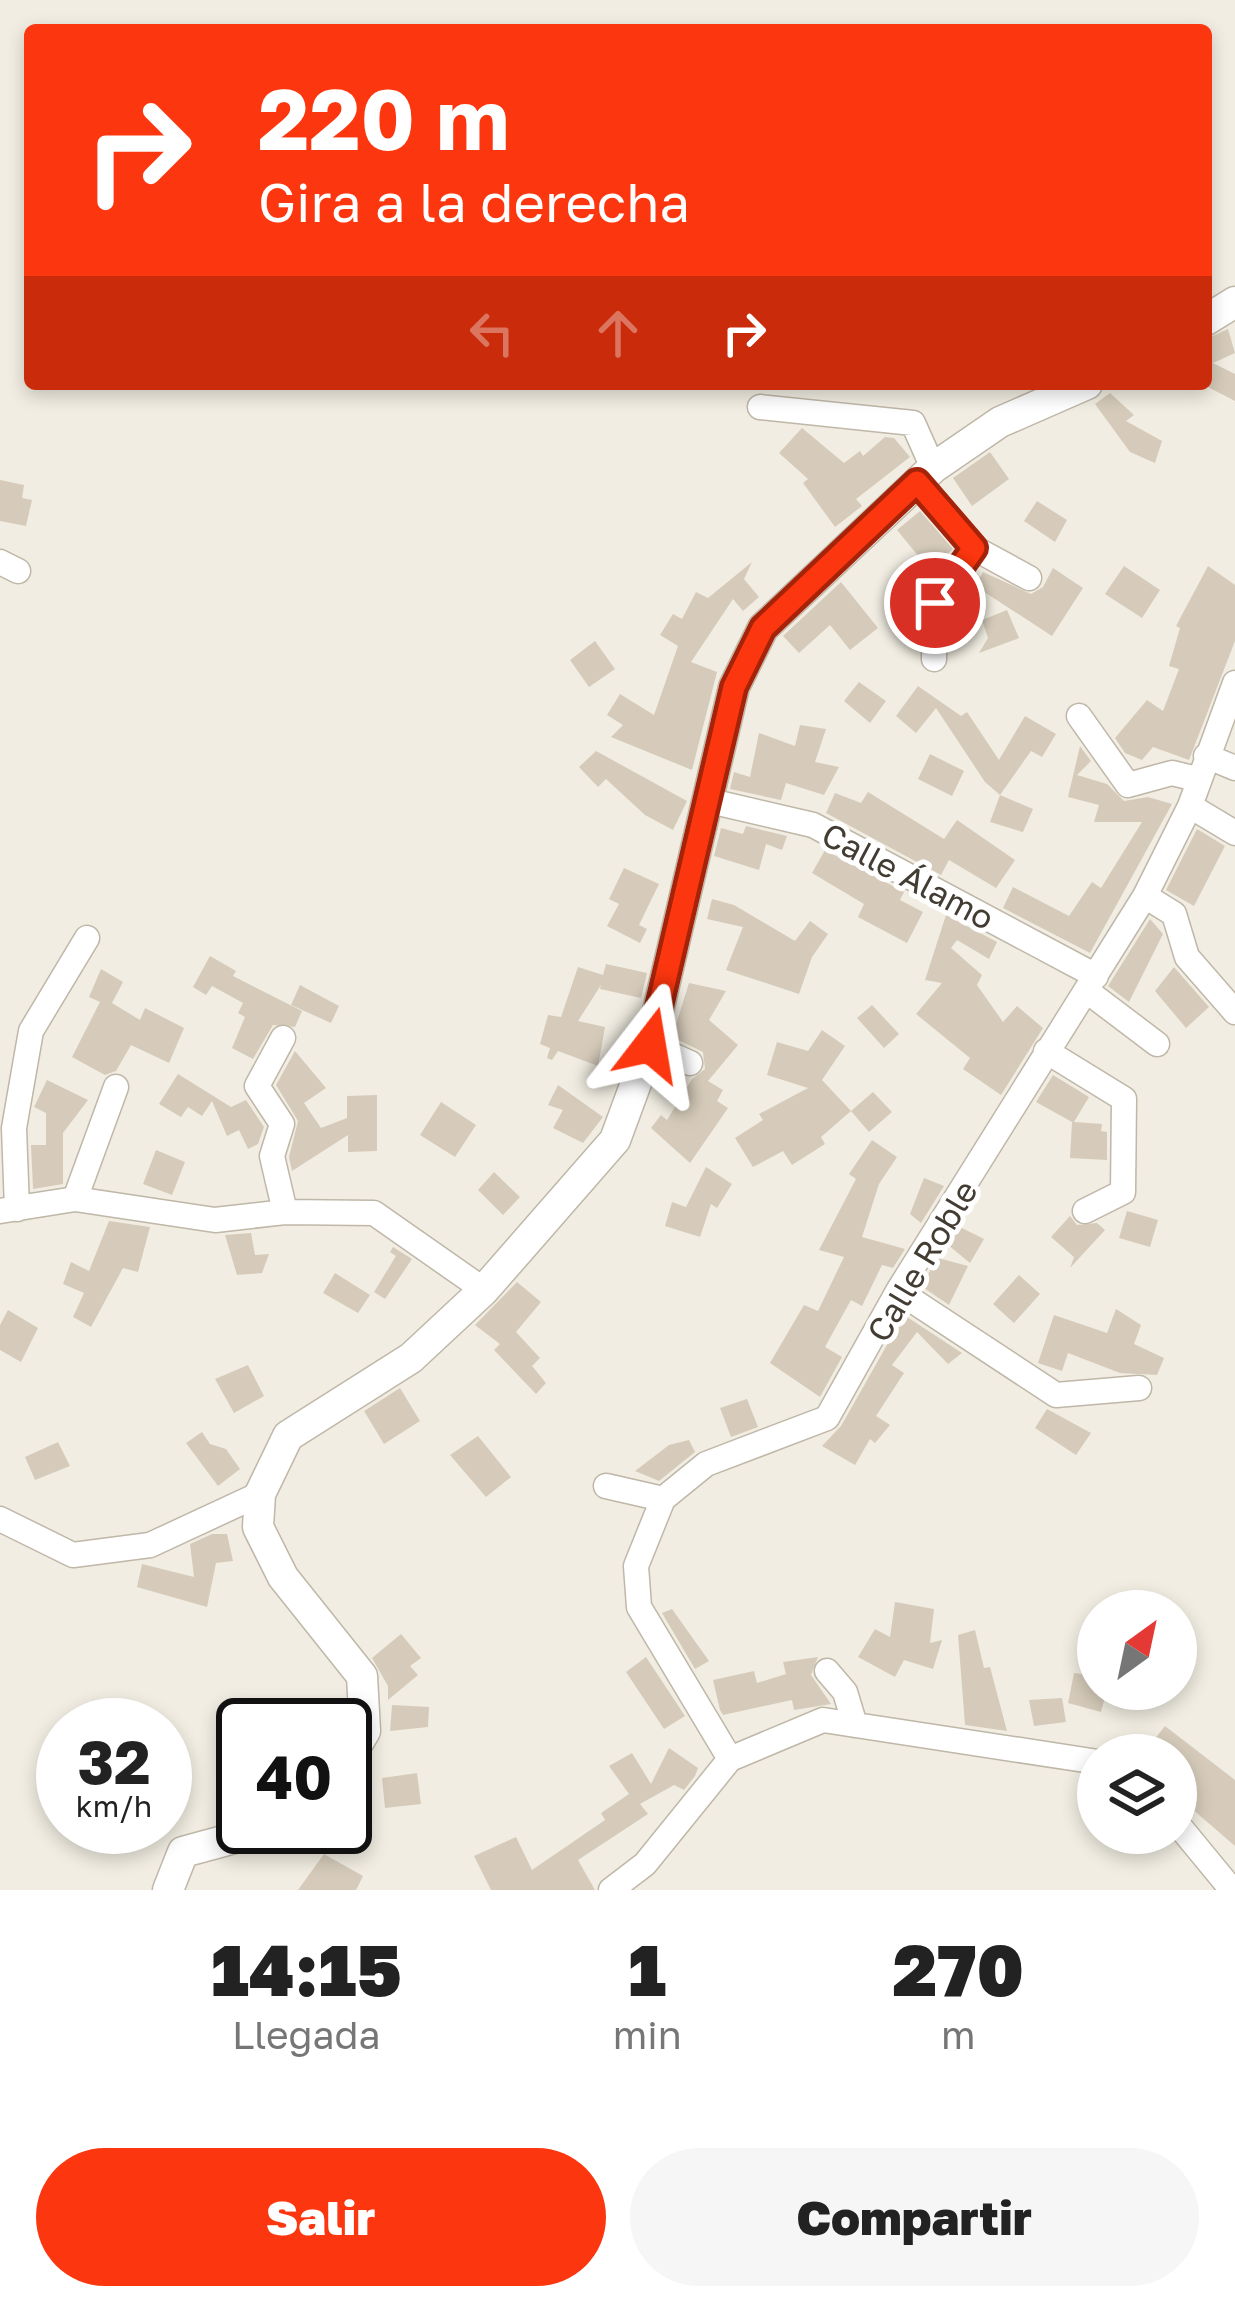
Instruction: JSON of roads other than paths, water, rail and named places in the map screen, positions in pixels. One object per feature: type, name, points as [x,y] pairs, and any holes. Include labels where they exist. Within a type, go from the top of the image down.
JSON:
[{"type":"street","points":[[363,1698],[362,1676],[283,1577],[258,1527],[260,1494],[288,1436],[410,1358],[484,1290],[615,1140],[650,1045],[734,687],[763,628],[925,475],[1000,422],[1074,390]]},
{"type":"street","points":[[760,407],[913,423],[925,475],[974,548],[1029,578]]},
{"type":"street","points":[[934,659],[935,603],[974,548]]},
{"type":"street","name":"Calle Roble","points":[[730,1759],[639,1607],[636,1567],[664,1499],[706,1464],[827,1418],[898,1291],[950,1215],[1144,896],[1190,806],[1235,683]]},
{"type":"street","points":[[1078,716],[1128,784],[1201,768],[1235,768]]},
{"type":"street","name":"Calle Álamo","points":[[710,801],[813,825],[1091,984],[1157,1044]]},
{"type":"street","points":[[1190,806],[1235,832]]},
{"type":"street","points":[[1144,896],[1174,914],[1187,957],[1235,1012]]},
{"type":"street","points":[[87,938],[31,1031],[14,1128],[9,1210],[75,1199],[215,1220],[285,1212],[374,1213],[484,1290]]},
{"type":"street","points":[[283,1038],[257,1086],[282,1124],[272,1156],[285,1212]]},
{"type":"street","points":[[650,1045],[690,1063]]},
{"type":"street","points":[[1046,1051],[1124,1099],[1123,1192],[1085,1211]]},
{"type":"street","points":[[75,1199],[116,1087]]},
{"type":"street","points":[[898,1291],[1056,1395],[1139,1388]]},
{"type":"street","points":[[606,1486],[664,1499]]},
{"type":"street","points":[[0,1519],[74,1555],[150,1545],[260,1494]]},
{"type":"street","points":[[827,1671],[845,1692],[855,1726]]},
{"type":"street","points":[[610,1890],[645,1864],[730,1759],[823,1720],[1077,1759]]},
{"type":"street","points":[[168,1890],[183,1852],[216,1843]]},
{"type":"street","points":[[1197,1848],[1232,1890]]}]
